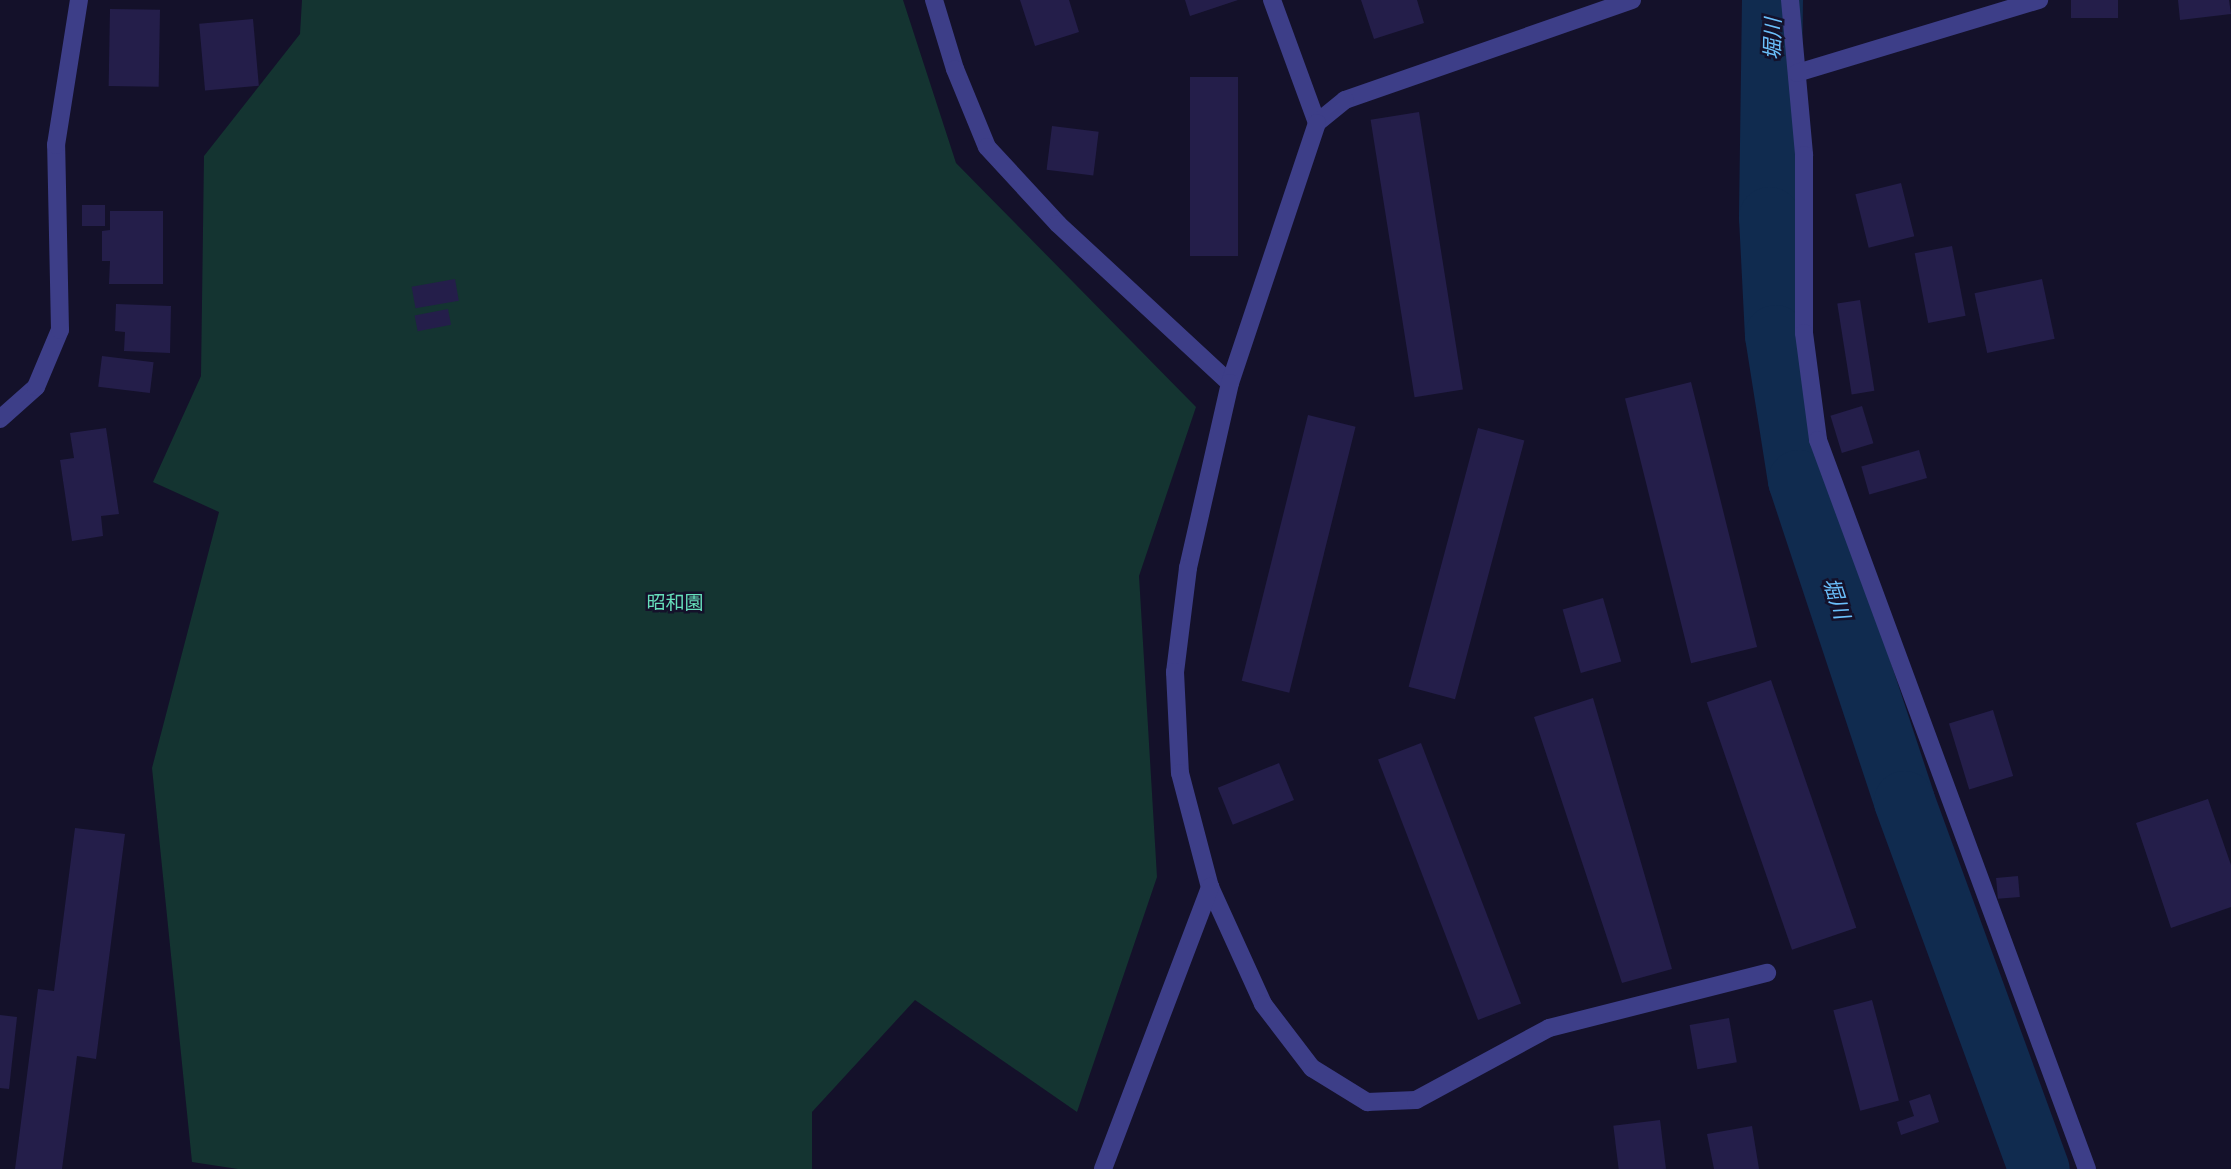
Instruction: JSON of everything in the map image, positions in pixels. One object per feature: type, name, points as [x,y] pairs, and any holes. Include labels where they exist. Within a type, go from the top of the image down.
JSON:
[{"type":"street","points":[[0,419],[36,387],[60,330],[56,145],[79,0]]},
{"type":"street","points":[[934,0],[955,69],[987,147],[1058,224],[1230,383]]},
{"type":"street","points":[[1272,0],[1317,122]]},
{"type":"street","points":[[1632,0],[1345,100],[1317,122],[1230,383],[1188,568],[1175,672],[1180,773],[1210,887],[1263,1004],[1312,1068],[1367,1102],[1416,1100],[1549,1028],[1767,973]]},
{"type":"street","points":[[1790,0],[1804,155],[1804,333],[1818,440],[2087,1169]]},
{"type":"street","points":[[1797,73],[2039,0]]},
{"type":"street","points":[[1103,1169],[1210,887]]},
{"type":"green space","name":"昭和園","points":[[302,0],[903,0],[956,163],[1196,407],[1139,576],[1157,877],[1077,1112],[915,1000],[812,1112],[812,1169],[238,1169],[192,1162],[152,768],[219,512],[153,482],[201,376],[204,156],[300,34]]},
{"type":"building","points":[[1020,0],[1069,0],[1079,32],[1035,46]]},
{"type":"building","points":[[1185,0],[1238,0],[1190,16]]},
{"type":"building","points":[[1361,0],[1417,0],[1424,23],[1374,39]]},
{"type":"building","points":[[2071,0],[2118,0],[2118,18],[2071,18]]},
{"type":"building","points":[[2178,0],[2229,0],[2231,14],[2180,20]]},
{"type":"building","points":[[110,9],[160,10],[159,87],[109,86]]},
{"type":"building","points":[[253,19],[259,86],[205,90],[199,24]]},
{"type":"building","points":[[1190,77],[1238,77],[1238,256],[1190,256]]},
{"type":"building","points":[[1419,112],[1463,390],[1415,397],[1371,120]]},
{"type":"building","points":[[1052,126],[1099,132],[1093,175],[1047,170]]},
{"type":"building","points":[[1901,183],[1914,236],[1869,248],[1855,194]]},
{"type":"building","points":[[82,205],[105,205],[105,226],[82,226]]},
{"type":"building","points":[[110,211],[163,211],[163,284],[109,284],[110,261],[102,261],[102,231],[110,230]]},
{"type":"building","points":[[1952,246],[1966,316],[1928,323],[1915,253]]},
{"type":"building","points":[[455,279],[459,301],[415,308],[412,287]]},
{"type":"building","points":[[2042,279],[2055,339],[1987,353],[1975,293]]},
{"type":"building","points":[[1860,300],[1874,391],[1852,394],[1837,304]]},
{"type":"building","points":[[116,304],[171,306],[170,353],[124,351],[125,332],[115,331]]},
{"type":"building","points":[[448,309],[451,325],[418,331],[415,315]]},
{"type":"building","points":[[102,356],[154,362],[150,393],[98,387]]},
{"type":"building","points":[[1691,382],[1757,647],[1691,663],[1625,398]]},
{"type":"building","points":[[1862,406],[1873,443],[1842,453],[1830,416]]},
{"type":"building","points":[[1308,415],[1356,427],[1289,693],[1242,681]]},
{"type":"building","points":[[106,428],[119,514],[101,516],[103,536],[72,541],[60,460],[74,458],[70,433]]},
{"type":"building","points":[[1478,428],[1524,440],[1455,699],[1409,687]]},
{"type":"building","points":[[1919,450],[1927,478],[1869,494],[1861,467]]},
{"type":"building","points":[[1603,598],[1621,661],[1581,673],[1563,610]]},
{"type":"building","points":[[1771,680],[1856,928],[1792,950],[1707,702]]},
{"type":"building","points":[[1593,698],[1672,969],[1622,983],[1534,717]]},
{"type":"building","points":[[1993,710],[2013,776],[1969,789],[1949,723]]},
{"type":"building","points":[[1421,743],[1521,1003],[1478,1020],[1378,759]]},
{"type":"building","points":[[1279,763],[1294,800],[1233,825],[1218,788]]},
{"type":"building","points":[[2208,799],[2231,865],[2231,907],[2171,928],[2136,823]]},
{"type":"building","points":[[75,828],[125,834],[96,1059],[77,1056],[62,1169],[15,1169],[38,989],[54,991]]},
{"type":"building","points":[[2018,876],[2020,897],[1998,899],[1996,878]]},
{"type":"building","points":[[1872,1000],[1899,1100],[1860,1111],[1833,1010]]},
{"type":"building","points":[[0,1015],[17,1017],[9,1089],[0,1088]]},
{"type":"building","points":[[1729,1018],[1737,1062],[1697,1069],[1690,1025]]},
{"type":"building","points":[[1930,1094],[1939,1122],[1901,1135],[1897,1122],[1914,1116],[1909,1101]]},
{"type":"building","points":[[1660,1120],[1666,1169],[1619,1169],[1613,1126]]},
{"type":"building","points":[[1752,1126],[1759,1169],[1714,1169],[1707,1134]]},
{"type":"waterway","name":"堀川","points":[[1772,0],[1769,217],[1775,335],[1798,480],[1904,801],[2039,1169]]}]
